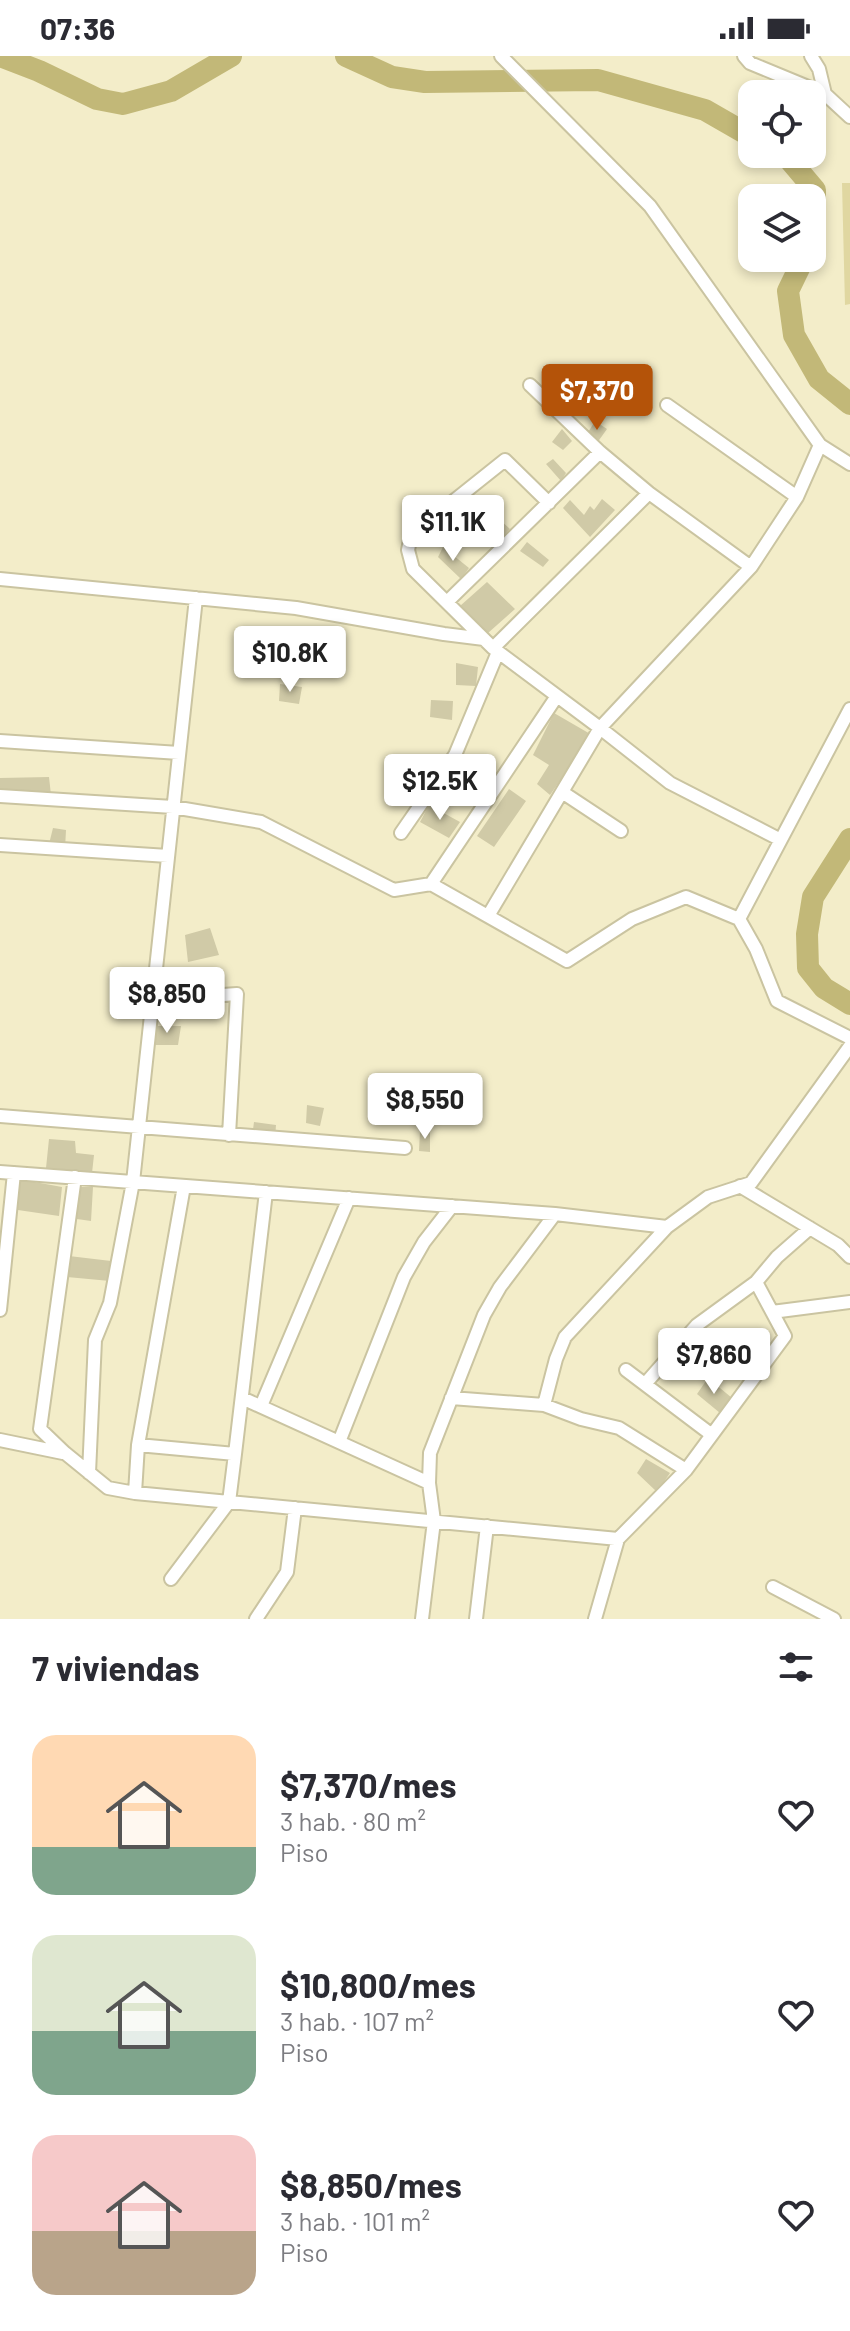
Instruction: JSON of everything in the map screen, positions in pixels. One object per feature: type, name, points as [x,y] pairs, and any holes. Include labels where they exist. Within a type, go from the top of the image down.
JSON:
[{"type":"street","points":[[501,56],[650,206],[820,445],[850,464]]},
{"type":"street","points":[[744,56],[750,63],[791,80]]},
{"type":"street","points":[[811,56],[822,80]]},
{"type":"street","points":[[826,95],[850,117]]},
{"type":"street","points":[[530,385],[600,452],[649,493],[751,567]]},
{"type":"street","points":[[667,405],[797,497]]},
{"type":"street","points":[[488,916],[600,728],[751,567],[797,497],[820,445]]},
{"type":"street","points":[[448,601],[600,452]]},
{"type":"street","points":[[549,503],[505,460],[411,535],[408,550],[413,569],[492,646],[670,783],[779,839]]},
{"type":"street","points":[[401,833],[455,755],[492,646],[649,493]]},
{"type":"street","points":[[0,579],[296,608],[444,634],[492,646]]},
{"type":"street","points":[[89,1473],[95,1340],[110,1303],[133,1182],[196,598]]},
{"type":"street","points":[[431,884],[557,696]]},
{"type":"street","points":[[739,919],[850,709]]},
{"type":"street","points":[[0,741],[179,753]]},
{"type":"street","points":[[562,792],[621,831]]},
{"type":"street","points":[[0,796],[173,807],[261,822],[394,890],[431,884],[567,961],[632,919],[686,897],[739,919],[756,949],[777,1001],[850,1038]]},
{"type":"street","points":[[0,845],[168,856]]},
{"type":"street","points":[[152,1000],[237,994],[229,1135]]},
{"type":"street","points":[[544,1405],[565,1337],[667,1227],[708,1197],[751,1183],[850,1046]]},
{"type":"street","points":[[0,1116],[405,1148]]},
{"type":"street","points":[[0,1172],[555,1214],[667,1227]]},
{"type":"street","points":[[0,1310],[14,1173]]},
{"type":"street","points":[[75,1177],[40,1429],[108,1488],[618,1539]]},
{"type":"street","points":[[135,1493],[138,1445],[184,1186]]},
{"type":"street","points":[[740,1186],[838,1245],[850,1257]]},
{"type":"street","points":[[171,1579],[229,1502],[266,1192]]},
{"type":"street","points":[[261,1406],[349,1198]]},
{"type":"street","points":[[339,1442],[404,1277],[424,1242],[452,1206]]},
{"type":"street","points":[[422,1619],[434,1521],[429,1483],[430,1453],[484,1315],[500,1287],[555,1214]]},
{"type":"street","points":[[645,1384],[697,1325],[756,1282],[777,1257],[810,1228]]},
{"type":"street","points":[[595,1619],[618,1539],[686,1470],[785,1336],[756,1282]]},
{"type":"street","points":[[772,1312],[850,1302]]},
{"type":"street","points":[[626,1370],[712,1435]]},
{"type":"street","points":[[242,1398],[429,1483]]},
{"type":"street","points":[[451,1398],[544,1405],[581,1419],[619,1428],[686,1470]]},
{"type":"street","points":[[0,1440],[65,1453]]},
{"type":"street","points":[[138,1445],[235,1454]]},
{"type":"street","points":[[256,1619],[287,1572],[295,1508]]},
{"type":"street","points":[[472,1619],[487,1526]]},
{"type":"street","points":[[773,1587],[834,1619]]},
{"type":"shaded area","points":[[842,183],[850,183],[850,304],[845,305]]},
{"type":"building","points":[[595,421],[607,429],[597,443],[587,434]]},
{"type":"building","points":[[562,429],[572,441],[563,450],[552,442]]},
{"type":"building","points":[[553,459],[566,473],[561,481],[546,464]]},
{"type":"building","points":[[602,499],[615,510],[590,537],[563,508],[570,500],[584,515],[590,506],[594,510]]},
{"type":"building","points":[[486,507],[510,529],[495,545],[475,532]]},
{"type":"building","points":[[527,542],[549,560],[543,567],[520,551]]},
{"type":"building","points":[[443,547],[469,568],[461,579],[438,557]]},
{"type":"building","points":[[487,582],[515,609],[488,633],[460,606]]},
{"type":"building","points":[[456,663],[478,667],[476,686],[456,685]]},
{"type":"building","points":[[280,684],[302,687],[299,704],[279,701]]},
{"type":"building","points":[[431,700],[453,701],[452,720],[430,717]]},
{"type":"building","points":[[554,713],[592,735],[550,795],[537,784],[549,765],[533,755]]},
{"type":"building","points":[[391,768],[411,770],[411,792],[388,788]]},
{"type":"building","points":[[451,773],[464,781],[453,799],[440,790]]},
{"type":"building","points":[[49,777],[51,795],[0,792],[0,778]]},
{"type":"building","points":[[509,789],[526,801],[494,847],[477,836]]},
{"type":"building","points":[[429,805],[460,822],[449,838],[420,822]]},
{"type":"building","points":[[53,828],[66,830],[65,849],[49,844]]},
{"type":"building","points":[[210,928],[219,955],[188,962],[185,935]]},
{"type":"building","points":[[155,1026],[181,1026],[178,1045],[155,1045]]},
{"type":"building","points":[[307,1105],[324,1108],[320,1126],[306,1123]]},
{"type":"building","points":[[254,1122],[276,1125],[275,1138],[252,1137]]},
{"type":"building","points":[[420,1131],[430,1131],[430,1152],[419,1151]]},
{"type":"building","points":[[49,1139],[75,1141],[76,1153],[94,1155],[92,1173],[46,1168]]},
{"type":"building","points":[[18,1179],[62,1187],[59,1216],[11,1209]]},
{"type":"building","points":[[79,1187],[93,1187],[91,1221],[70,1218]]},
{"type":"building","points":[[69,1256],[111,1261],[110,1281],[67,1277]]},
{"type":"building","points":[[741,1345],[755,1354],[744,1381],[723,1364]]},
{"type":"building","points":[[708,1378],[732,1398],[720,1413],[697,1394]]},
{"type":"building","points":[[646,1459],[670,1473],[657,1492],[637,1473]]},
{"type":"waterway","points":[[0,56],[97,99],[123,104],[171,91],[231,56]]},
{"type":"waterway","points":[[346,56],[392,77],[425,82],[598,80],[705,110],[738,129]]},
{"type":"waterway","points":[[796,168],[810,184]]},
{"type":"waterway","points":[[797,272],[788,291],[794,335],[819,379],[850,404]]},
{"type":"waterway","points":[[850,839],[813,897],[807,934],[808,968],[824,988],[850,1004]]}]
